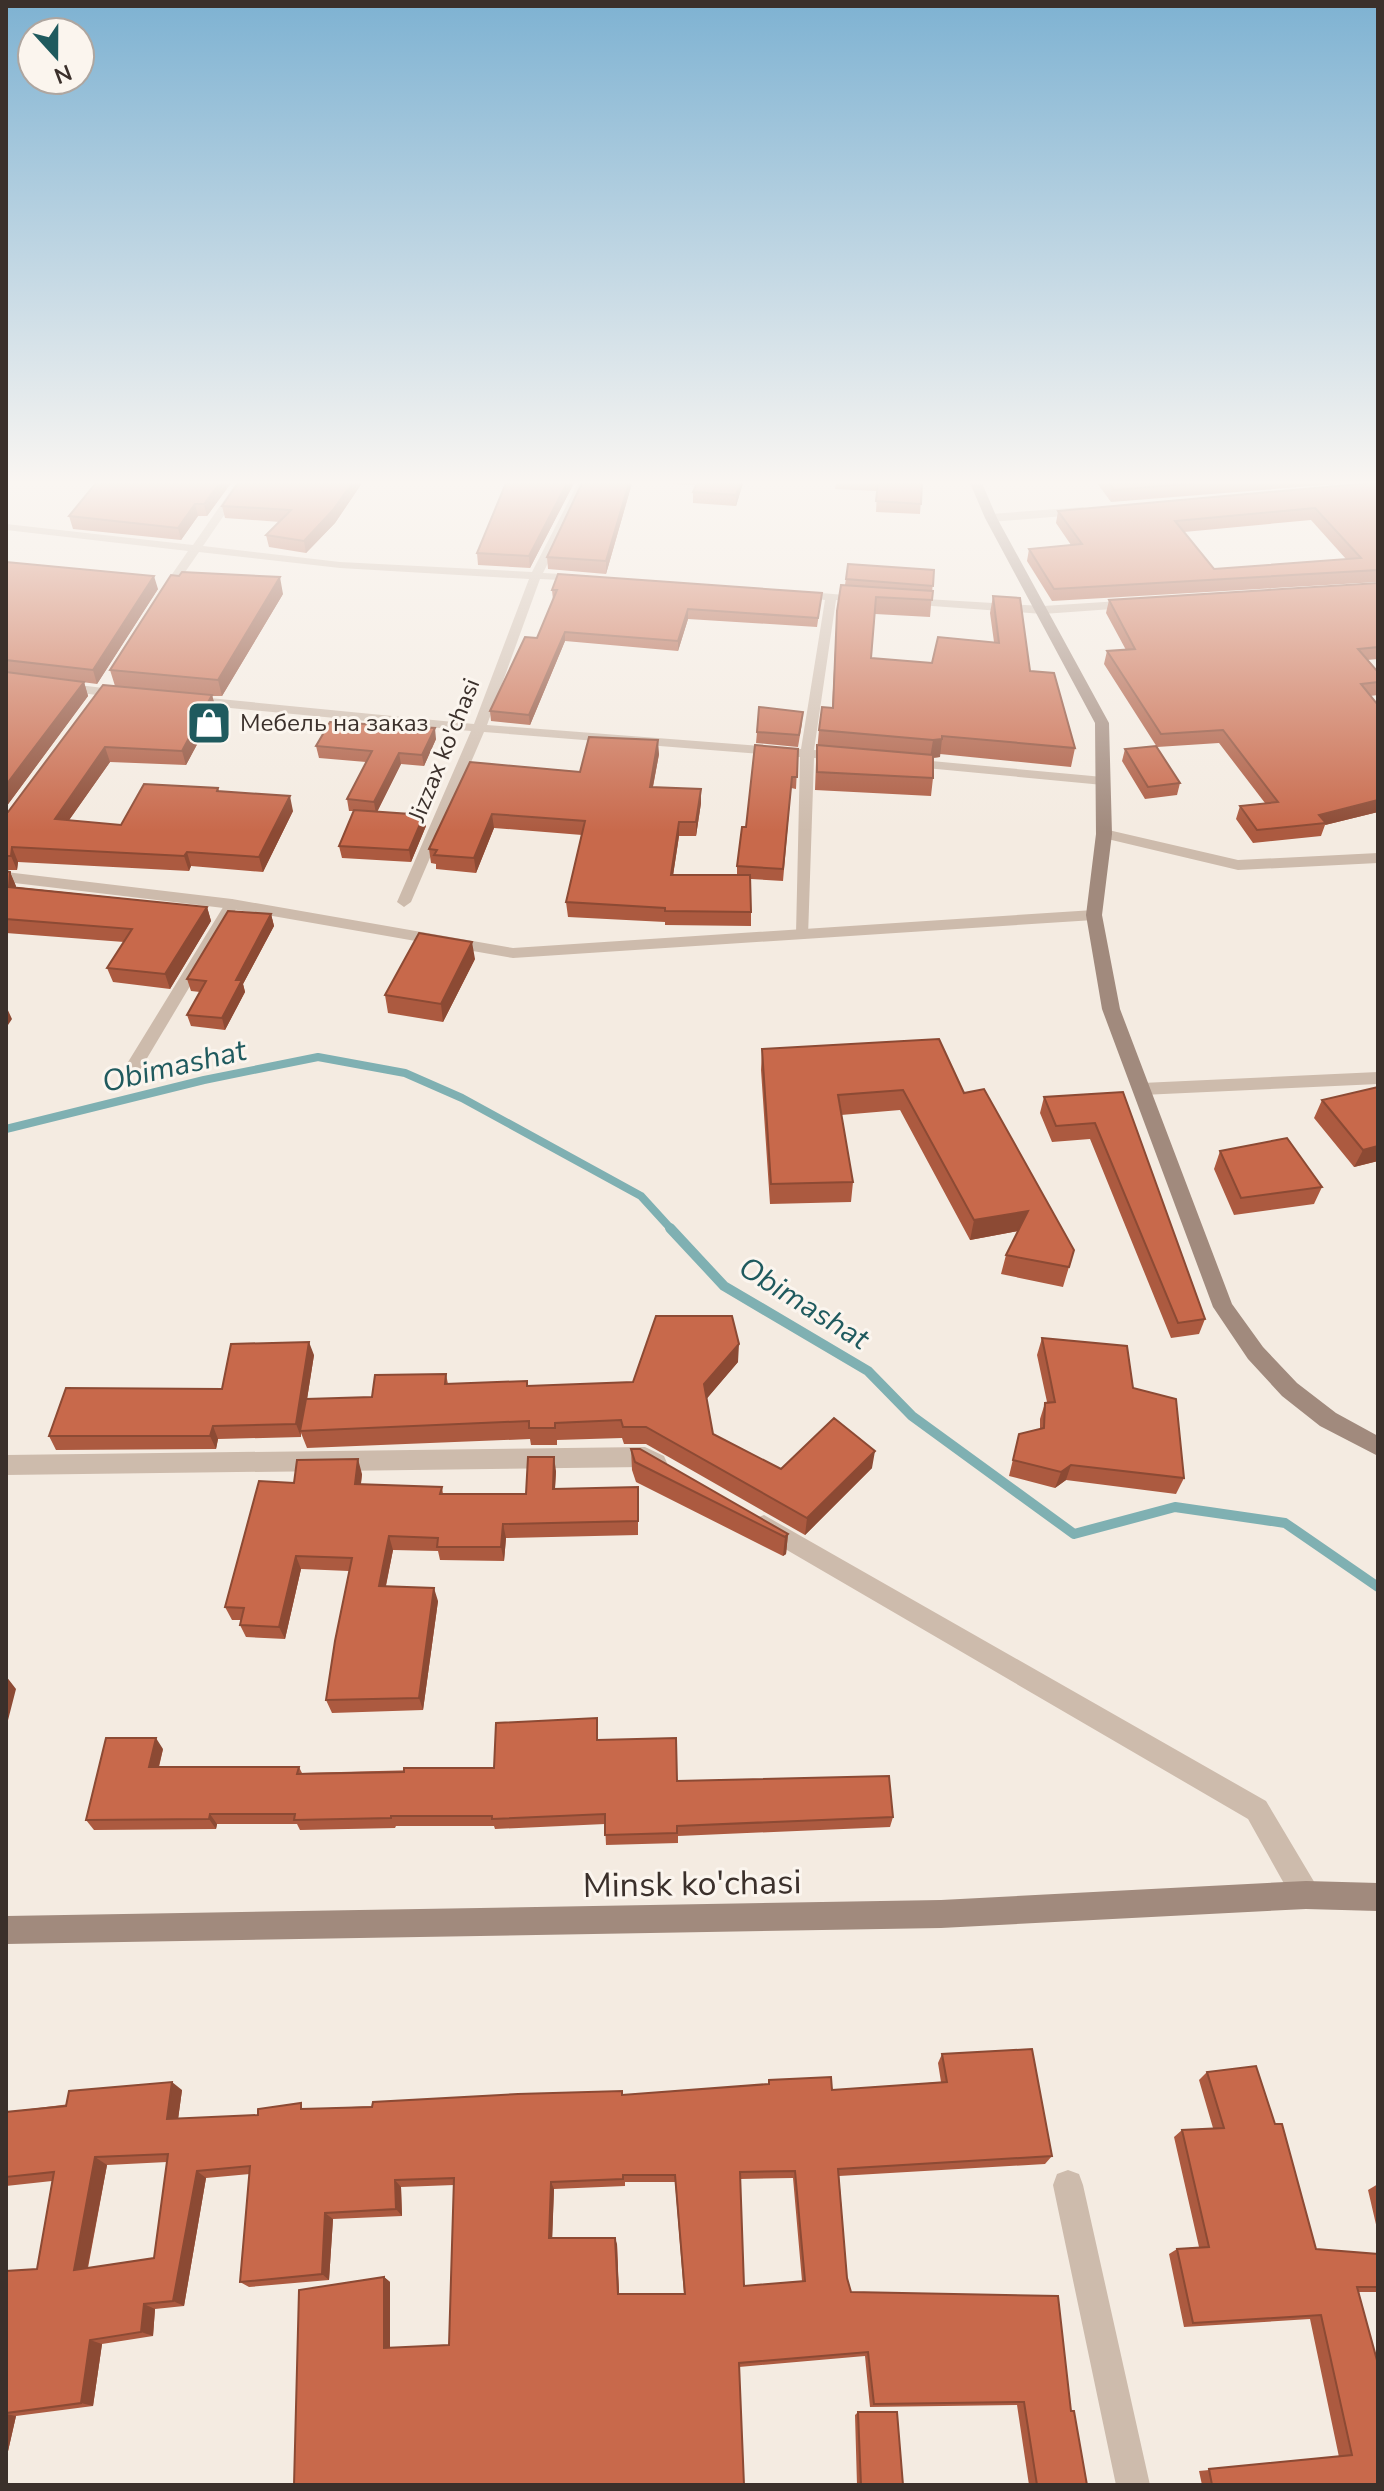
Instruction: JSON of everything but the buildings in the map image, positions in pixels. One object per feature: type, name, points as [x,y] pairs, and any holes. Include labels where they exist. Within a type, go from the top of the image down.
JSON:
[{"type":"street","points":[[1037,599],[1102,723],[1104,834],[1094,915],[1111,1009],[1223,1307],[1246,1342],[1285,1388],[1334,1426],[1378,1447]]},
{"type":"street","points":[[1043,610],[1155,603]]},
{"type":"street","points":[[1104,834],[1238,865],[1377,855]]},
{"type":"street","points":[[6,877],[232,904],[513,953],[1094,915]]},
{"type":"street","points":[[1142,1089],[1378,1078]]},
{"type":"street","points":[[6,1465],[645,1457],[672,1472]]},
{"type":"street","points":[[740,1512],[1257,1810],[1306,1895]]},
{"type":"street","name":"Minsk ko'chasi","points":[[6,1930],[941,1914],[1306,1895],[1378,1897]]},
{"type":"street","points":[[1068,2185],[1133,2485]]},
{"type":"lane","name":"Jizzax ko'chasi","points":[[404,902],[479,728],[527,599]]},
{"type":"lane","points":[[803,934],[807,753],[831,599]]},
{"type":"lane","points":[[865,599],[876,600]]},
{"type":"lane","points":[[891,601],[1043,610]]},
{"type":"lane","points":[[93,704],[110,679]]},
{"type":"lane","points":[[47,686],[133,695]]},
{"type":"lane","points":[[180,699],[479,728],[854,757]]},
{"type":"lane","points":[[901,762],[1103,781]]},
{"type":"lane","points":[[131,1071],[232,904]]},
{"type":"waterway","name":"Obimashat","points":[[6,1129],[204,1080],[318,1057],[405,1073],[462,1098],[641,1196],[672,1230]]},
{"type":"waterway","name":"Obimashat","points":[[670,1228],[724,1286],[868,1371],[912,1416],[1074,1534],[1175,1507],[1285,1523],[1378,1587]]},
{"type":"place","name":"Мебель на заказ","points":[[209,723]]}]
